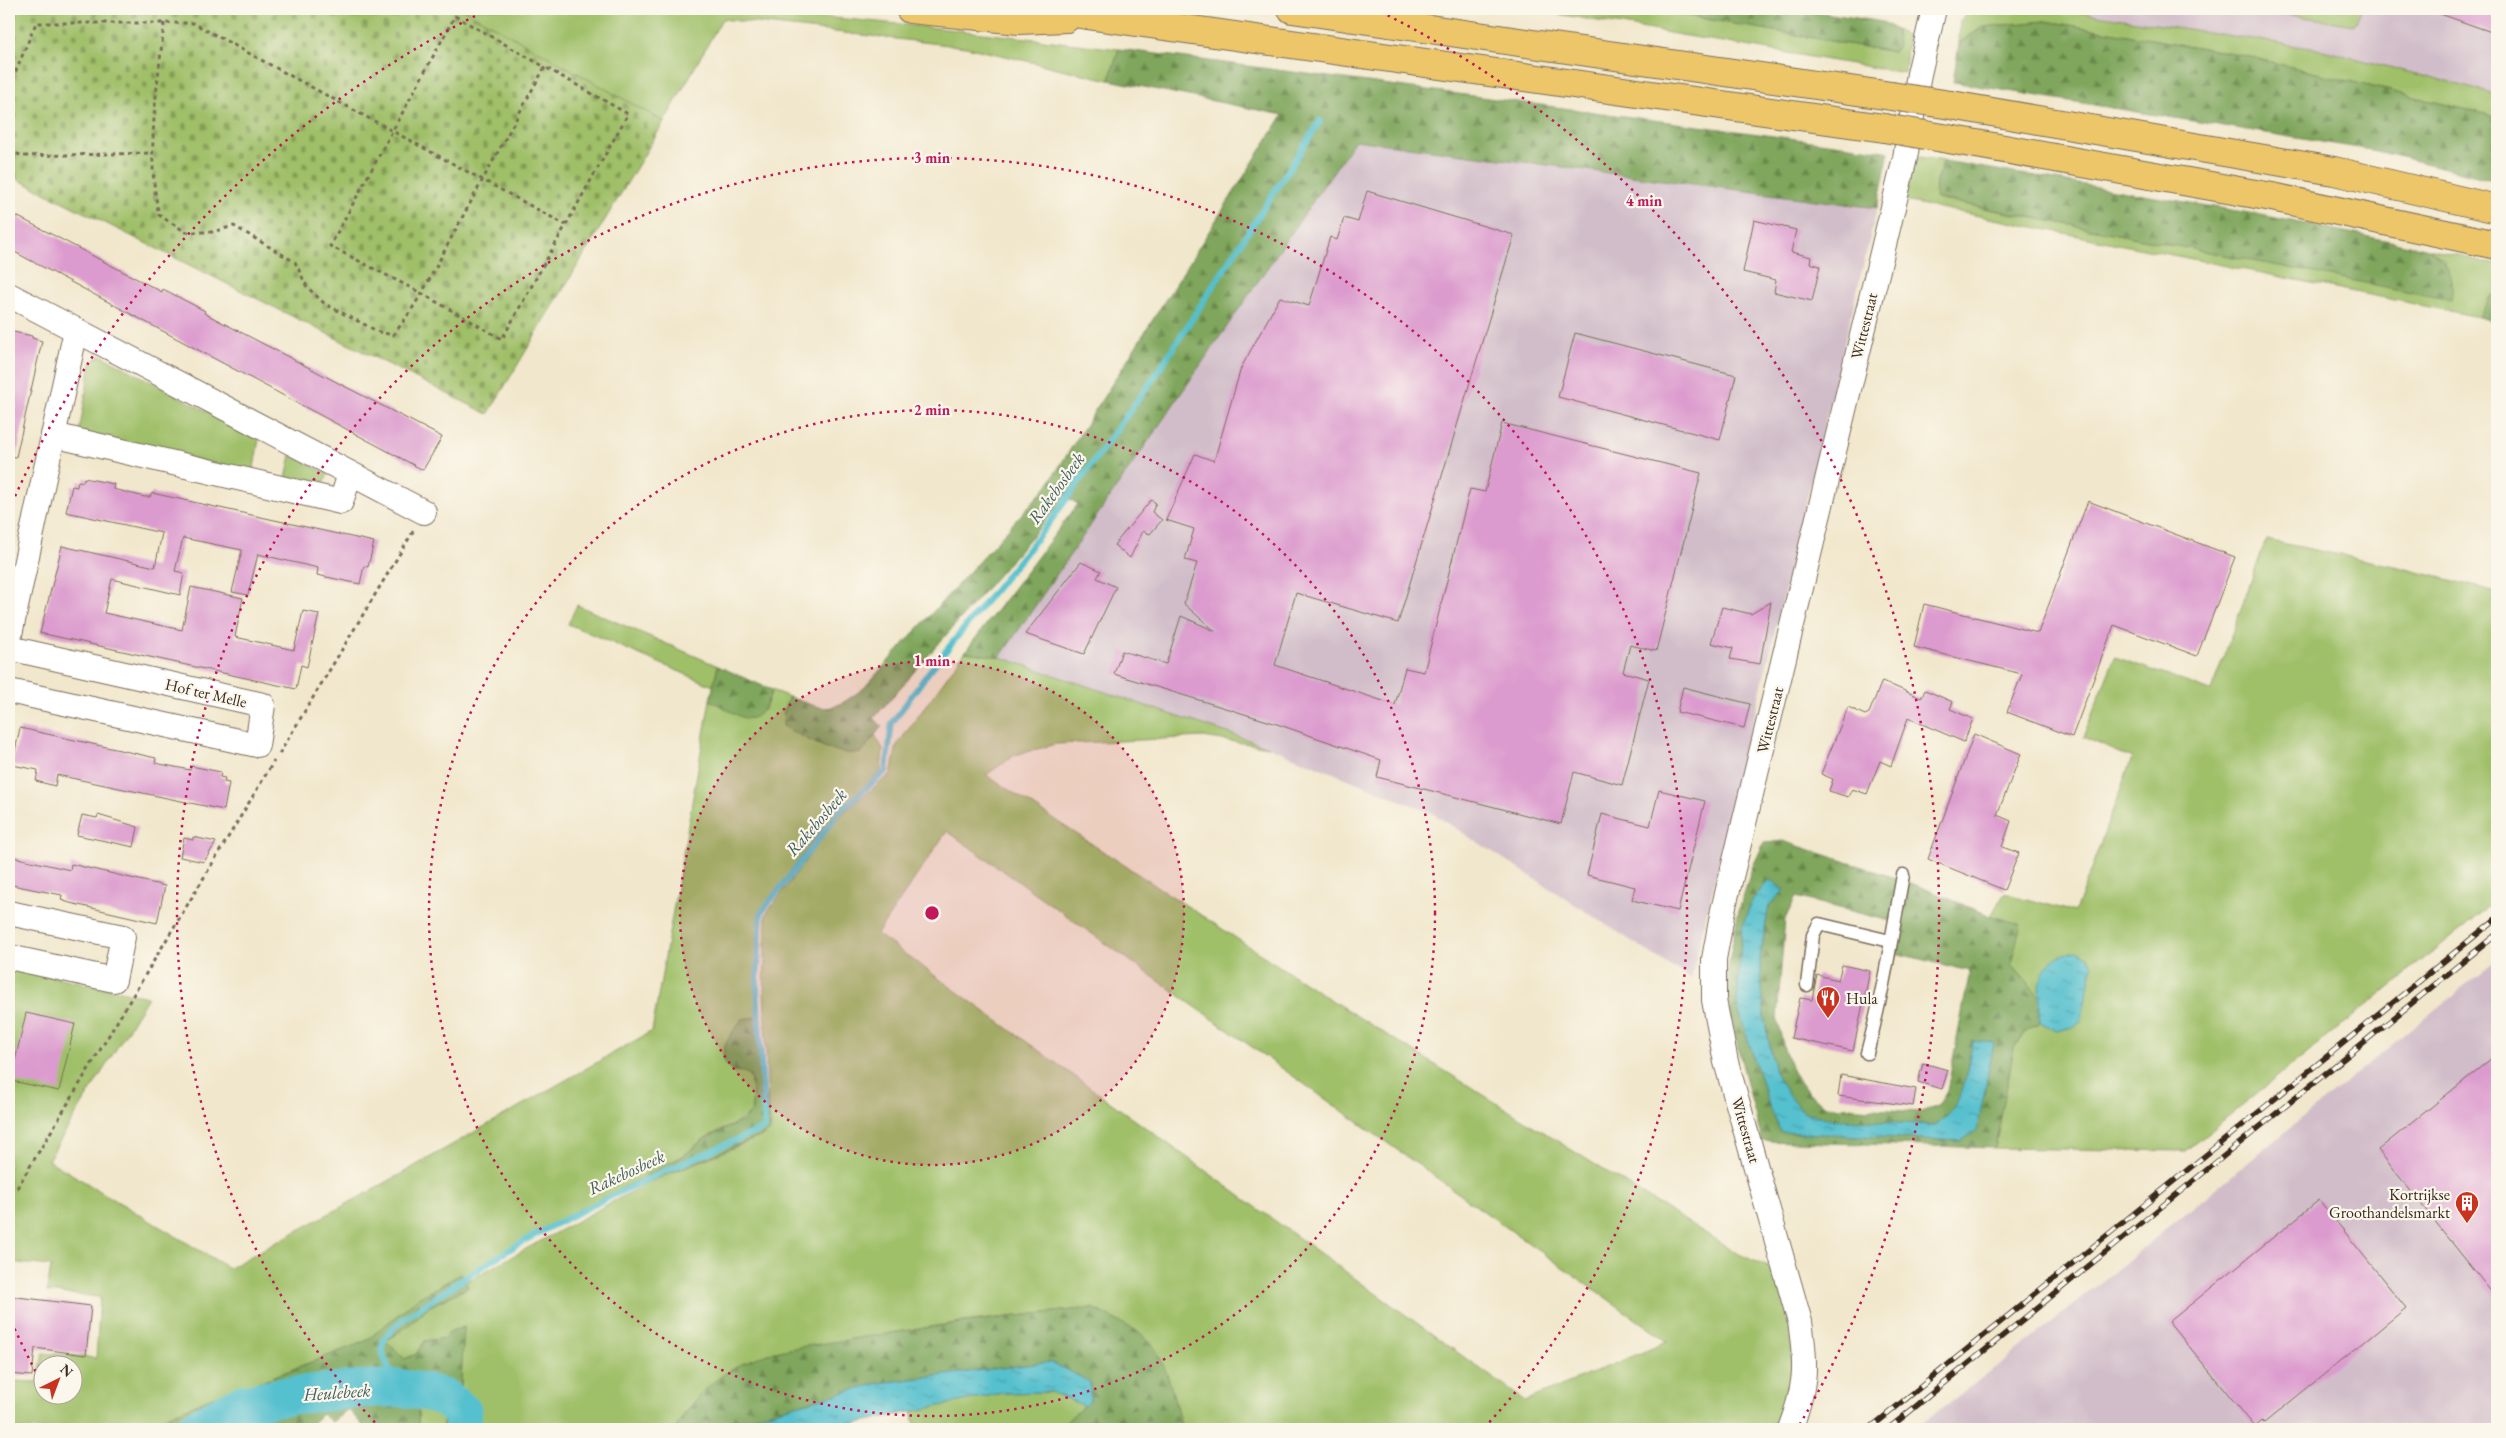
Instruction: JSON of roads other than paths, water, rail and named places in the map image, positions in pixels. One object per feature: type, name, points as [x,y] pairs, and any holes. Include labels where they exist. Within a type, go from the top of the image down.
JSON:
[{"type":"highway","points":[[910,9],[1019,20],[1095,17]]},
{"type":"highway","points":[[1045,9],[1884,128],[2272,196],[2497,245]]},
{"type":"highway","points":[[1292,9],[1951,105],[2334,171],[2497,209]]},
{"type":"street","name":"Wittestraat","points":[[1790,1429],[1805,1382],[1806,1356],[1800,1322],[1726,1062],[1714,1000],[1714,959],[1723,910],[1905,158],[1919,74],[1934,9]]},
{"type":"street","points":[[9,295],[424,512]]},
{"type":"street","points":[[9,638],[76,330]]},
{"type":"street","points":[[53,435],[341,502],[350,474]]},
{"type":"street","name":"Hof ter Melle","points":[[9,648],[263,705],[257,745],[9,691]]},
{"type":"street","points":[[9,913],[123,937],[114,980],[9,957]]},
{"type":"lane","points":[[1868,1053],[1880,1005],[1903,875]]},
{"type":"lane","points":[[1807,985],[1813,935],[1820,924],[1890,941]]},
{"type":"water","points":[[1769,880],[1785,890],[1769,905],[1760,958],[1764,1017],[1775,1073],[1789,1096],[1804,1112],[1831,1119],[1935,1125],[1945,1118],[1959,1099],[1966,1077],[1973,1041],[1994,1043],[1977,1130],[1961,1141],[1781,1132],[1771,1112],[1737,1005],[1742,928],[1752,900]]},
{"type":"water","points":[[2077,951],[2088,957],[2093,965],[2081,1022],[2073,1027],[2057,1031],[2040,1022],[2040,985],[2042,975],[2046,967],[2053,960],[2063,954]]},
{"type":"water","points":[[1051,1362],[1090,1382],[1090,1401],[1085,1406],[1051,1392],[1002,1393],[828,1429],[718,1429],[729,1423],[879,1383]]},
{"type":"waterway","name":"Rakebosbeek","points":[[400,1388],[384,1358],[382,1350],[387,1335],[406,1317],[494,1259],[553,1225],[643,1181],[765,1128],[757,985],[761,913],[841,810],[886,771],[892,723],[928,673],[1050,522],[1155,376],[1320,121]]},
{"type":"waterway","name":"Heulebeek","points":[[194,1429],[241,1404],[285,1396],[360,1389],[400,1388],[426,1392],[445,1398],[463,1412],[463,1429]]},
{"type":"railway","points":[[1869,1429],[2497,918]]},
{"type":"railway","points":[[1888,1429],[2497,934]]},
{"type":"place","name":"Hula","points":[[1828,1019]]},
{"type":"place","name":"Kortrijkse Groothandelsmarkt","points":[[2467,1224]]}]
